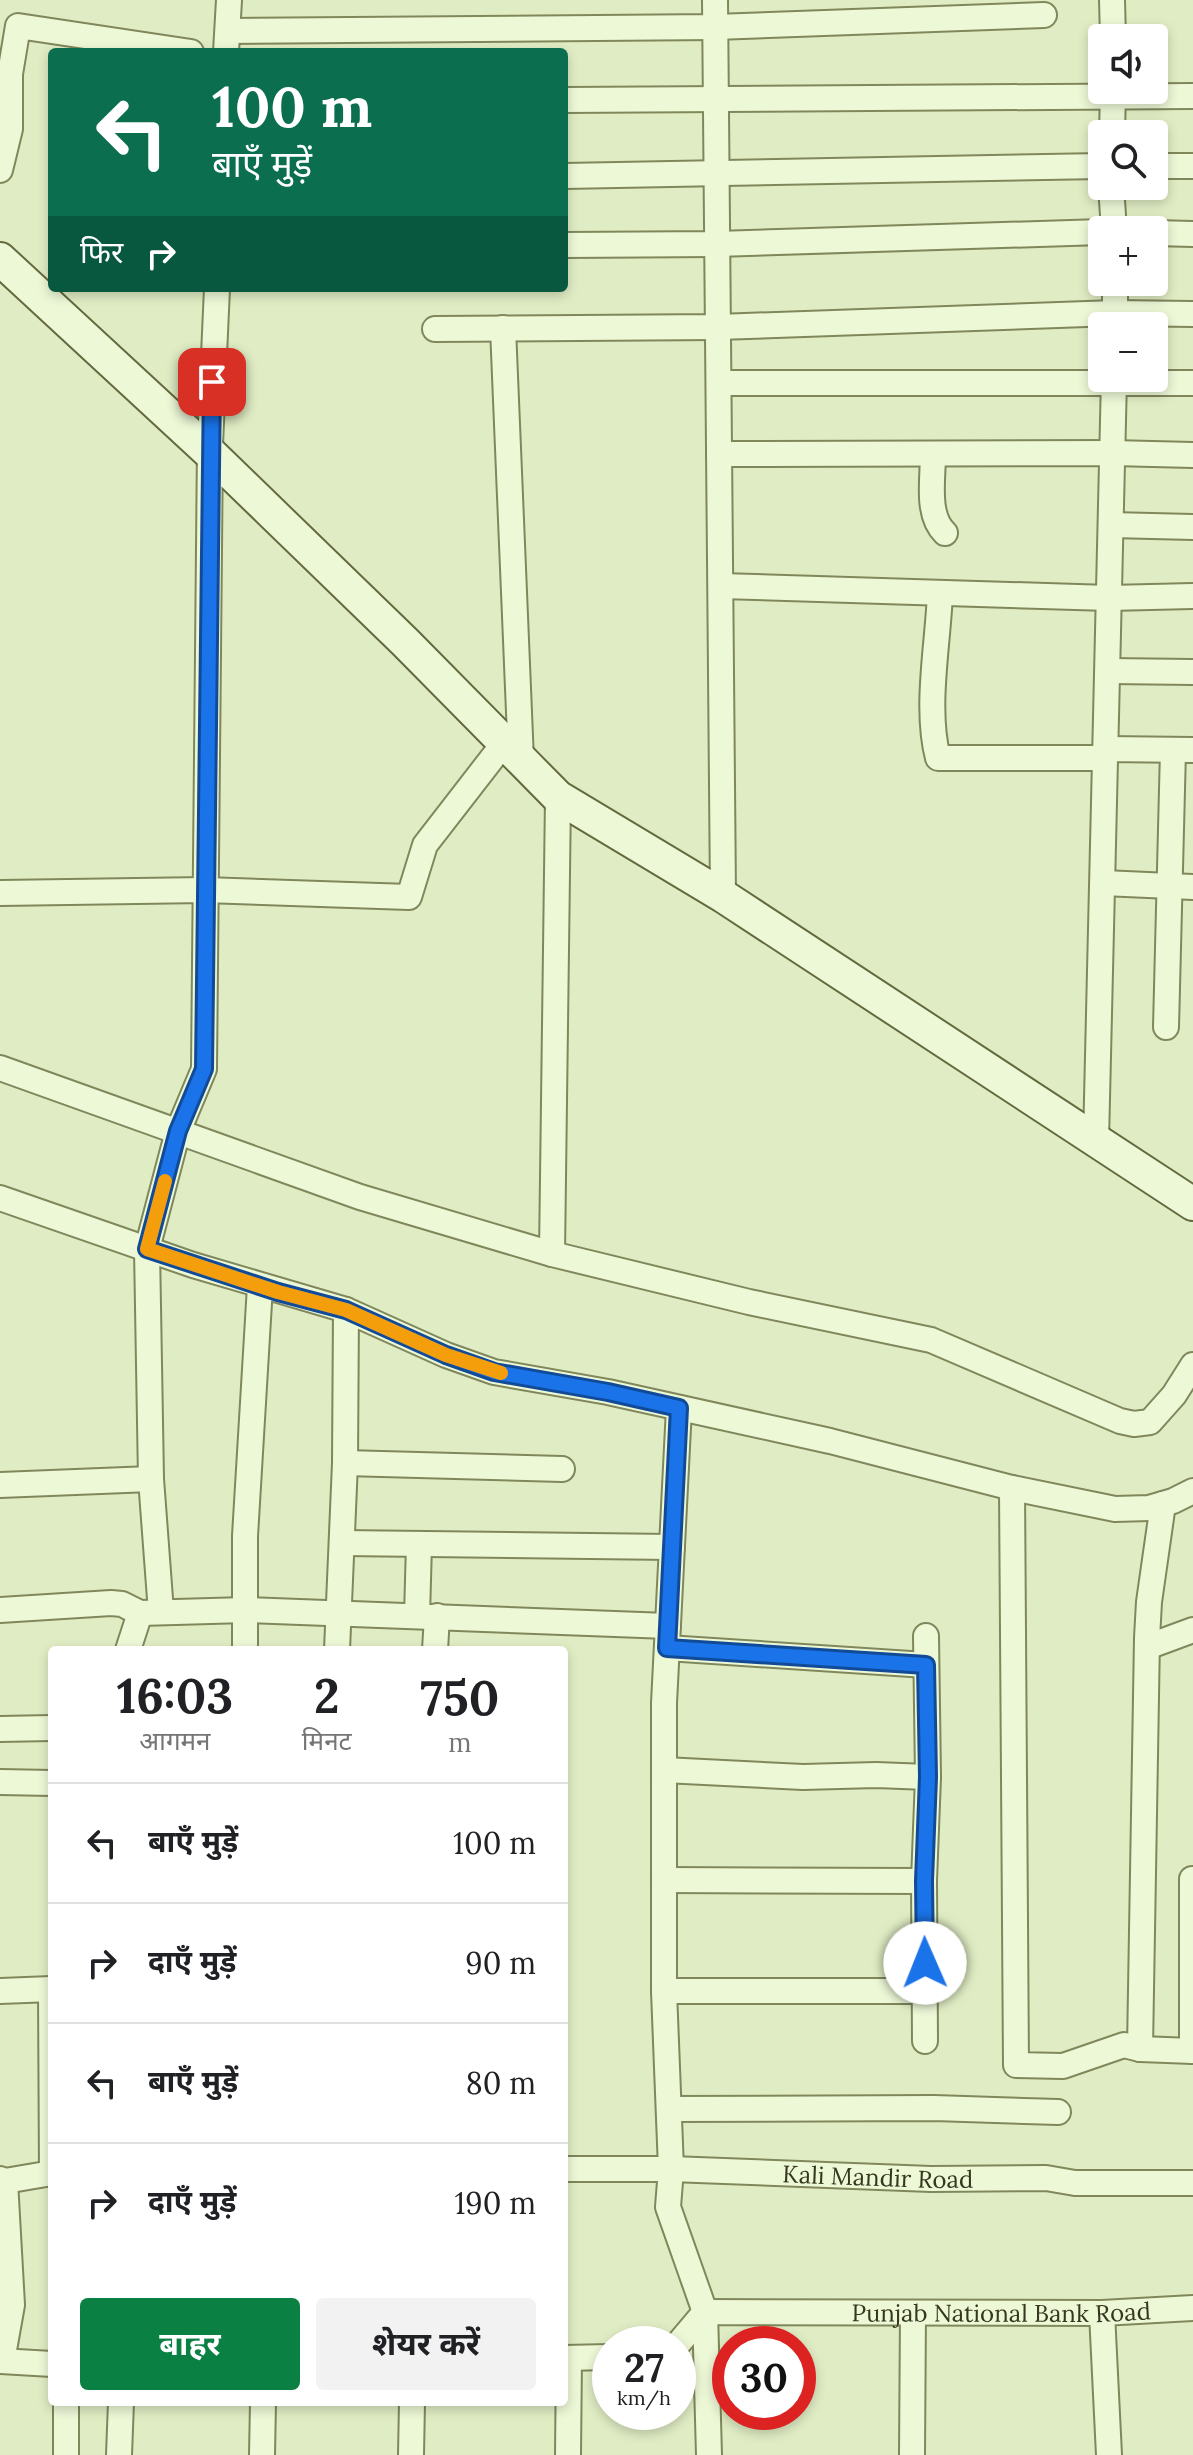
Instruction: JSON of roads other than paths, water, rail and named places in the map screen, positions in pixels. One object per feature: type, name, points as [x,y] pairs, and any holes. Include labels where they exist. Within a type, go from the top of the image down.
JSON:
[{"type":"street","points":[[229,0],[227,42],[1044,15]]},
{"type":"street","points":[[715,0],[723,896]]},
{"type":"street","points":[[1112,0],[1113,24]]},
{"type":"street","points":[[0,170],[10,129],[10,74],[18,26],[164,48]]},
{"type":"street","points":[[568,100],[1088,93]]},
{"type":"street","points":[[1168,95],[1193,96]]},
{"type":"street","points":[[568,176],[1088,166]]},
{"type":"street","points":[[1168,166],[1193,166]]},
{"type":"street","points":[[568,245],[717,244],[1088,232]]},
{"type":"street","points":[[1168,233],[1193,234]]},
{"type":"street","points":[[0,259],[210,453],[405,642],[558,797],[723,896],[1193,1204]]},
{"type":"street","points":[[130,1646],[150,1613],[147,1249],[178,1131],[204,1069],[210,453],[217,292]]},
{"type":"street","points":[[1168,316],[1193,314]]},
{"type":"street","points":[[435,329],[1088,320]]},
{"type":"street","points":[[0,893],[205,890],[409,897],[425,845],[513,751],[503,328]]},
{"type":"street","points":[[719,383],[1088,381]]},
{"type":"street","points":[[1168,382],[1193,383]]},
{"type":"street","points":[[1096,1141],[1114,392]]},
{"type":"street","points":[[719,454],[1193,455]]},
{"type":"street","points":[[933,454],[934,514],[937,525],[945,533]]},
{"type":"street","points":[[1111,525],[1193,527]]},
{"type":"street","points":[[721,586],[1109,598],[1193,596]]},
{"type":"street","points":[[940,593],[934,680],[938,758],[1104,758],[1106,749]]},
{"type":"street","points":[[1108,671],[1193,672]]},
{"type":"street","points":[[1106,749],[1183,750],[1182,886],[1166,1027]]},
{"type":"street","points":[[552,1254],[558,797]]},
{"type":"street","points":[[1103,883],[1182,886]]},
{"type":"street","points":[[0,1068],[360,1197],[552,1254],[749,1302],[931,1340],[1120,1421],[1134,1424],[1150,1422],[1193,1365]]},
{"type":"street","points":[[0,1198],[260,1286],[346,1310],[446,1355],[494,1372],[608,1392],[830,1441],[1012,1488],[1115,1509],[1149,1508],[1193,1491]]},
{"type":"street","points":[[245,1646],[245,1536],[260,1286]]},
{"type":"street","points":[[337,1646],[345,1463],[346,1310]]},
{"type":"street","points":[[679,1408],[664,1770],[664,1991],[671,2169],[668,2207],[705,2312],[709,2455]]},
{"type":"street","points":[[345,1463],[562,1469]]},
{"type":"street","points":[[0,1485],[151,1479]]},
{"type":"street","points":[[1012,1488],[1016,2065],[1063,2066],[1124,2045],[1140,2049],[1192,2051],[1192,1879]]},
{"type":"street","points":[[1140,2049],[1147,1647],[1149,1602],[1163,1504]]},
{"type":"street","points":[[342,1543],[672,1547]]},
{"type":"street","points":[[419,1544],[427,1616],[434,1646]]},
{"type":"street","points":[[0,1610],[111,1603],[150,1613],[246,1610],[427,1616],[668,1637],[926,1665]]},
{"type":"street","points":[[1147,1647],[1193,1630]]},
{"type":"street","points":[[925,2041],[926,1636]]},
{"type":"street","points":[[0,1729],[48,1728]]},
{"type":"street","points":[[664,1770],[803,1777],[928,1777]]},
{"type":"street","points":[[0,1782],[48,1783]]},
{"type":"street","points":[[664,1880],[924,1881]]},
{"type":"street","points":[[0,1991],[48,1989]]},
{"type":"street","points":[[664,1991],[926,1991]]},
{"type":"street","points":[[669,2109],[934,2108],[1058,2112]]},
{"type":"street","name":"Kali Mandir Road","points":[[568,2169],[671,2169],[931,2179],[1046,2178],[1075,2183],[1193,2183]]},
{"type":"street","points":[[48,2174],[2,2180],[12,2305],[1,2361],[48,2364]]},
{"type":"street","name":"Punjab National Bank Road","points":[[705,2312],[1102,2313],[1193,2308]]},
{"type":"street","points":[[693,2326],[705,2312]]},
{"type":"street","points":[[912,2455],[913,2313]]},
{"type":"street","points":[[1102,2313],[1109,2455]]},
{"type":"street","points":[[568,2358],[592,2357]]},
{"type":"street","points":[[66,2406],[66,2455]]},
{"type":"street","points":[[119,2455],[121,2406]]},
{"type":"street","points":[[262,2455],[263,2406]]},
{"type":"street","points":[[411,2455],[412,2406]]},
{"type":"street","points":[[567,2406],[568,2455]]}]
